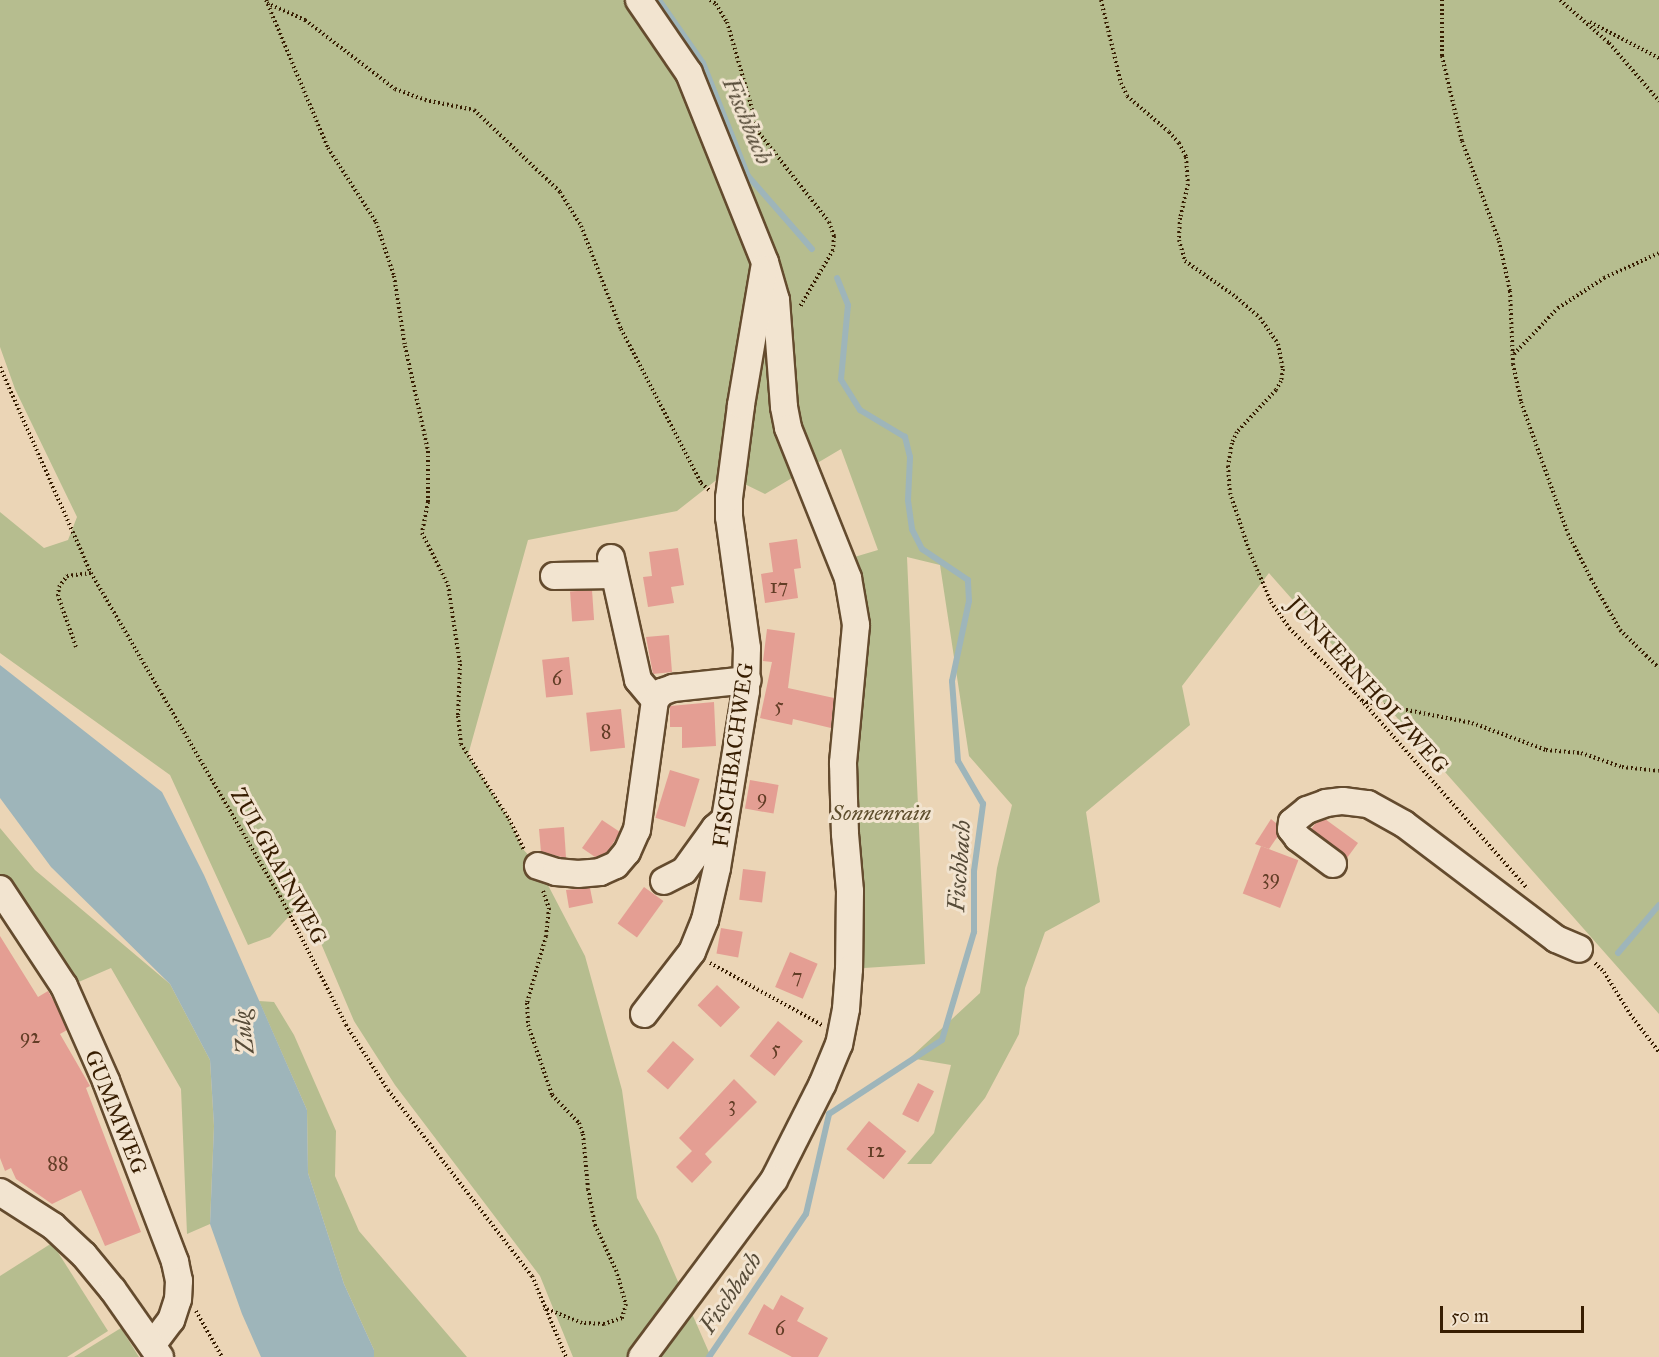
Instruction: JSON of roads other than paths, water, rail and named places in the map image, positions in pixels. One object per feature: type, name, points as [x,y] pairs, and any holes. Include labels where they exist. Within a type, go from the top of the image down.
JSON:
[{"type":"street","points":[[639,0],[688,73],[765,262],[776,300],[784,407],[788,428],[848,578],[855,608],[856,642],[843,763],[851,913],[846,1009],[838,1044],[822,1086],[774,1180],[642,1357]]},
{"type":"street","name":"FISCHBACHWEG","points":[[644,1014],[692,952],[698,940],[717,868],[748,680],[747,648],[729,517],[729,498],[741,405],[765,262]]},
{"type":"street","points":[[554,576],[612,567],[638,680],[655,700]]},
{"type":"street","points":[[540,877],[564,873],[589,873],[610,868],[622,859],[637,830],[655,700],[662,692],[674,688],[748,680]]},
{"type":"street","points":[[1333,864],[1298,838],[1291,829],[1292,822],[1299,814],[1326,803],[1343,801],[1368,804],[1404,824],[1556,939],[1579,949]]},
{"type":"street","points":[[664,882],[684,871],[715,828],[724,820]]},
{"type":"street","name":"GUMMWEG","points":[[0,889],[64,986],[106,1081],[175,1262],[179,1281],[174,1314],[156,1351],[113,1290],[67,1238],[0,1192]]},
{"type":"water","name":"Zulg","points":[[0,665],[162,792],[204,875],[307,1110],[308,1173],[344,1284],[374,1350],[374,1357],[261,1357],[242,1314],[210,1224],[214,1126],[210,1060],[170,984],[51,867],[0,798]]},
{"type":"waterway","name":"Fischbach","points":[[659,0],[703,63],[748,176],[812,249]]},
{"type":"waterway","name":"Fischbach","points":[[709,1357],[806,1214],[829,1114],[942,1040],[974,932],[974,871],[983,804],[958,761],[952,681],[969,601],[968,580],[922,549],[912,529],[908,500],[910,457],[905,437],[860,410],[841,379],[848,305],[837,278]]},
{"type":"waterway","points":[[1618,953],[1659,905]]},
{"type":"park label","name":"Sonnenrain","points":[[881,813]]}]
